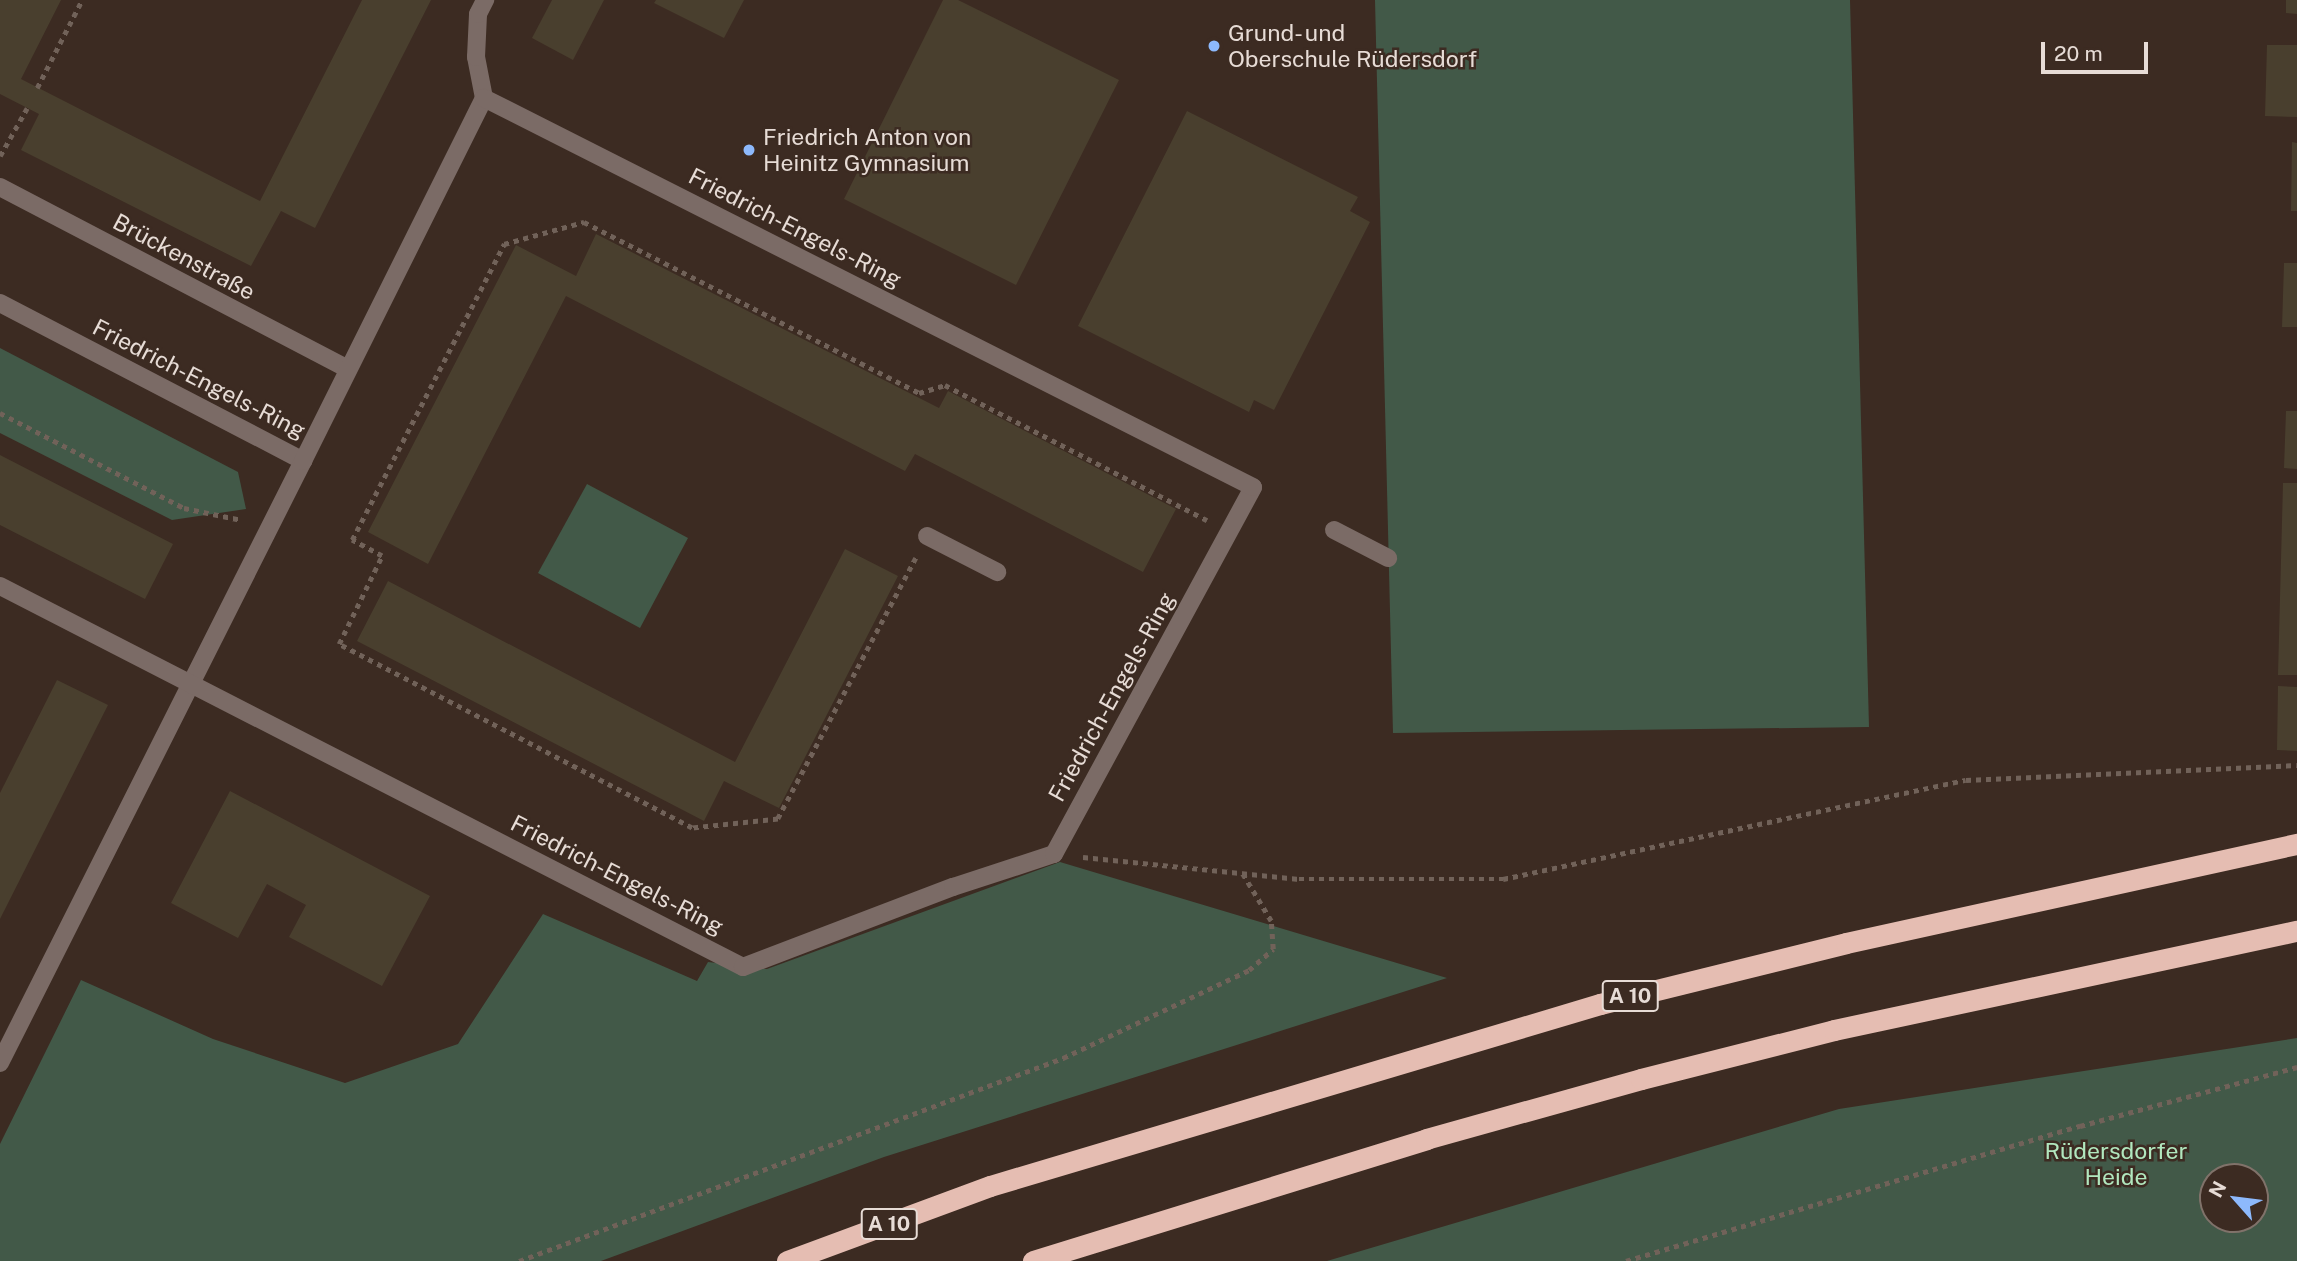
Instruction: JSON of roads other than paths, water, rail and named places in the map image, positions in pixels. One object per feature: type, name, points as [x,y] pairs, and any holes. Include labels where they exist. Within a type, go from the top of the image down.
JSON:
[{"type":"highway","name":"A 10","points":[[787,1261],[990,1186],[1600,1003],[1860,940],[2289,845]]},
{"type":"highway","points":[[1033,1261],[1426,1139],[1641,1079],[1834,1030],[2297,932]]},
{"type":"street","points":[[303,461],[346,368],[484,98],[476,57],[478,14],[485,0]]},
{"type":"street","name":"Friedrich-Engels-Ring","points":[[0,586],[743,967],[953,887],[1054,854],[1253,487],[484,98]]},
{"type":"street","name":"Brückenstraße","points":[[0,187],[346,368]]},
{"type":"street","name":"Friedrich-Engels-Ring","points":[[0,303],[303,461],[194,686],[0,1063]]},
{"type":"street","points":[[1335,530],[1388,558]]},
{"type":"street","points":[[928,536],[997,572]]},
{"type":"place","name":"Grund- und Oberschule Rüdersdorf","points":[[1214,46]]},
{"type":"place","name":"Friedrich Anton von Heinitz Gymnasium","points":[[749,150]]},
{"type":"park label","name":"Rüdersdorfer Heide","points":[[2116,1164]]}]
